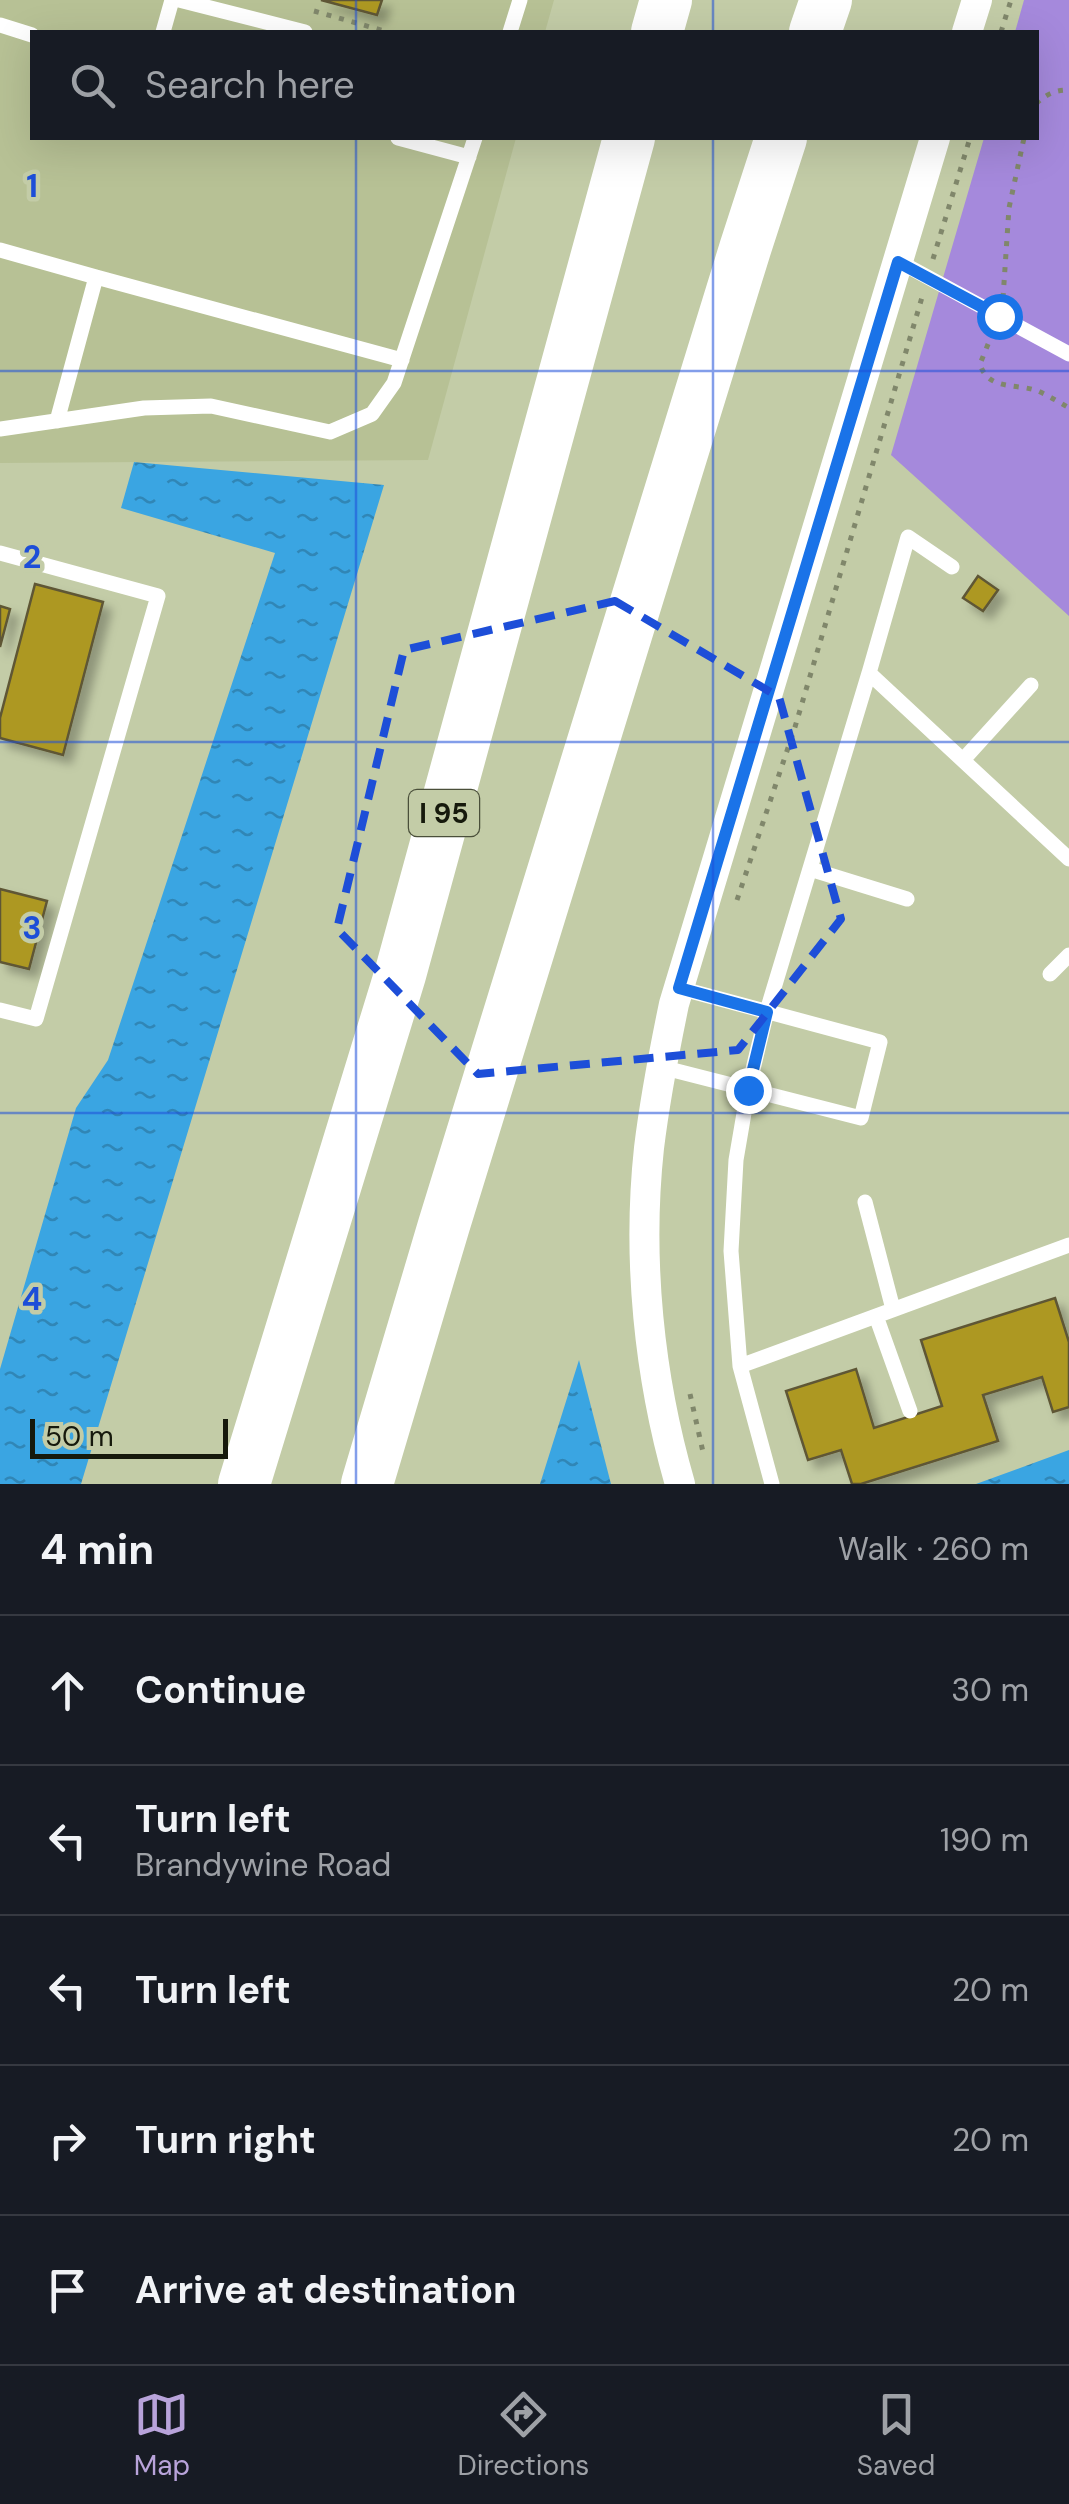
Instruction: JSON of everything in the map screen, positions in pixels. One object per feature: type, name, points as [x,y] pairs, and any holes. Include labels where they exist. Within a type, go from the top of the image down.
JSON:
[{"type":"highway","points":[[658,30],[666,0]]},
{"type":"highway","points":[[817,30],[826,0]]},
{"type":"highway","name":"I 95","points":[[244,1484],[400,975],[627,140]]},
{"type":"highway","points":[[368,1484],[780,140]]},
{"type":"street","points":[[968,30],[977,0]]},
{"type":"street","points":[[680,1484],[656,1378],[648,1303],[645,1227],[649,1152],[660,1068],[679,988],[934,140]]},
{"type":"lane","points":[[164,30],[175,0],[297,30]]},
{"type":"lane","points":[[511,30],[520,0]]},
{"type":"lane","points":[[0,26],[30,34]]},
{"type":"lane","points":[[405,140],[468,158]]},
{"type":"lane","points":[[0,429],[144,408],[211,406],[330,432],[372,414],[394,383],[474,140]]},
{"type":"lane","points":[[0,250],[402,360]]},
{"type":"lane","points":[[898,262],[1069,354]]},
{"type":"lane","points":[[57,421],[96,277]]},
{"type":"lane","points":[[772,1484],[740,1366],[731,1250],[736,1160],[748,1090],[767,1012],[908,537],[952,567]]},
{"type":"lane","points":[[0,553],[158,596],[36,1020],[0,1010]]},
{"type":"lane","points":[[869,673],[1069,859]]},
{"type":"lane","points":[[963,760],[1031,685]]},
{"type":"lane","points":[[810,869],[907,899]]},
{"type":"lane","points":[[1050,974],[1069,955]]},
{"type":"lane","points":[[660,1068],[861,1118],[880,1042],[679,988]]},
{"type":"lane","points":[[865,1202],[894,1310]]},
{"type":"lane","points":[[740,1366],[1069,1245]]},
{"type":"lane","points":[[876,1316],[910,1411]]},
{"type":"path","points":[[1002,30],[1010,0]]},
{"type":"path","points":[[312,11],[381,30]]},
{"type":"path","points":[[1039,102],[1054,92],[1069,90]]},
{"type":"path","points":[[733,912],[794,727],[969,140]]},
{"type":"path","points":[[1024,140],[1009,208],[999,316],[980,364],[985,376],[995,383],[1036,390],[1069,408]]},
{"type":"path","points":[[690,1393],[706,1466]]},
{"type":"highlighted area","points":[[615,601],[779,697],[841,919],[738,1050],[478,1074],[337,929],[404,650]]},
{"type":"shaded area","points":[[0,0],[554,0],[546,30],[30,30],[30,140],[515,140],[428,460],[0,463]]},
{"type":"shaded area","points":[[1024,0],[1069,0],[1069,616],[891,455],[983,140],[1039,140],[1039,30],[1016,30]]},
{"type":"water","points":[[134,462],[384,485],[81,1484],[0,1484],[0,1369],[76,1108],[108,1060],[275,553],[121,508]]},
{"type":"water","points":[[579,1360],[611,1484],[540,1484]]},
{"type":"water","points":[[1069,1450],[1069,1484],[976,1484]]},
{"type":"building","points":[[321,0],[382,0],[377,15]]},
{"type":"building","points":[[978,576],[998,590],[983,611],[963,598]]},
{"type":"building","points":[[35,584],[103,602],[63,755],[0,738],[0,718]]},
{"type":"building","points":[[0,606],[10,609],[0,647]]},
{"type":"building","points":[[0,889],[47,901],[29,969],[0,962]]},
{"type":"building","points":[[1055,1298],[1069,1342],[1069,1407],[1053,1412],[1042,1377],[983,1395],[998,1441],[861,1484],[852,1484],[841,1450],[808,1460],[786,1391],[856,1369],[874,1428],[942,1406],[921,1340]]},
{"type":"route","points":[[748,1090],[767,1012],[679,988],[898,262],[999,316]]}]
